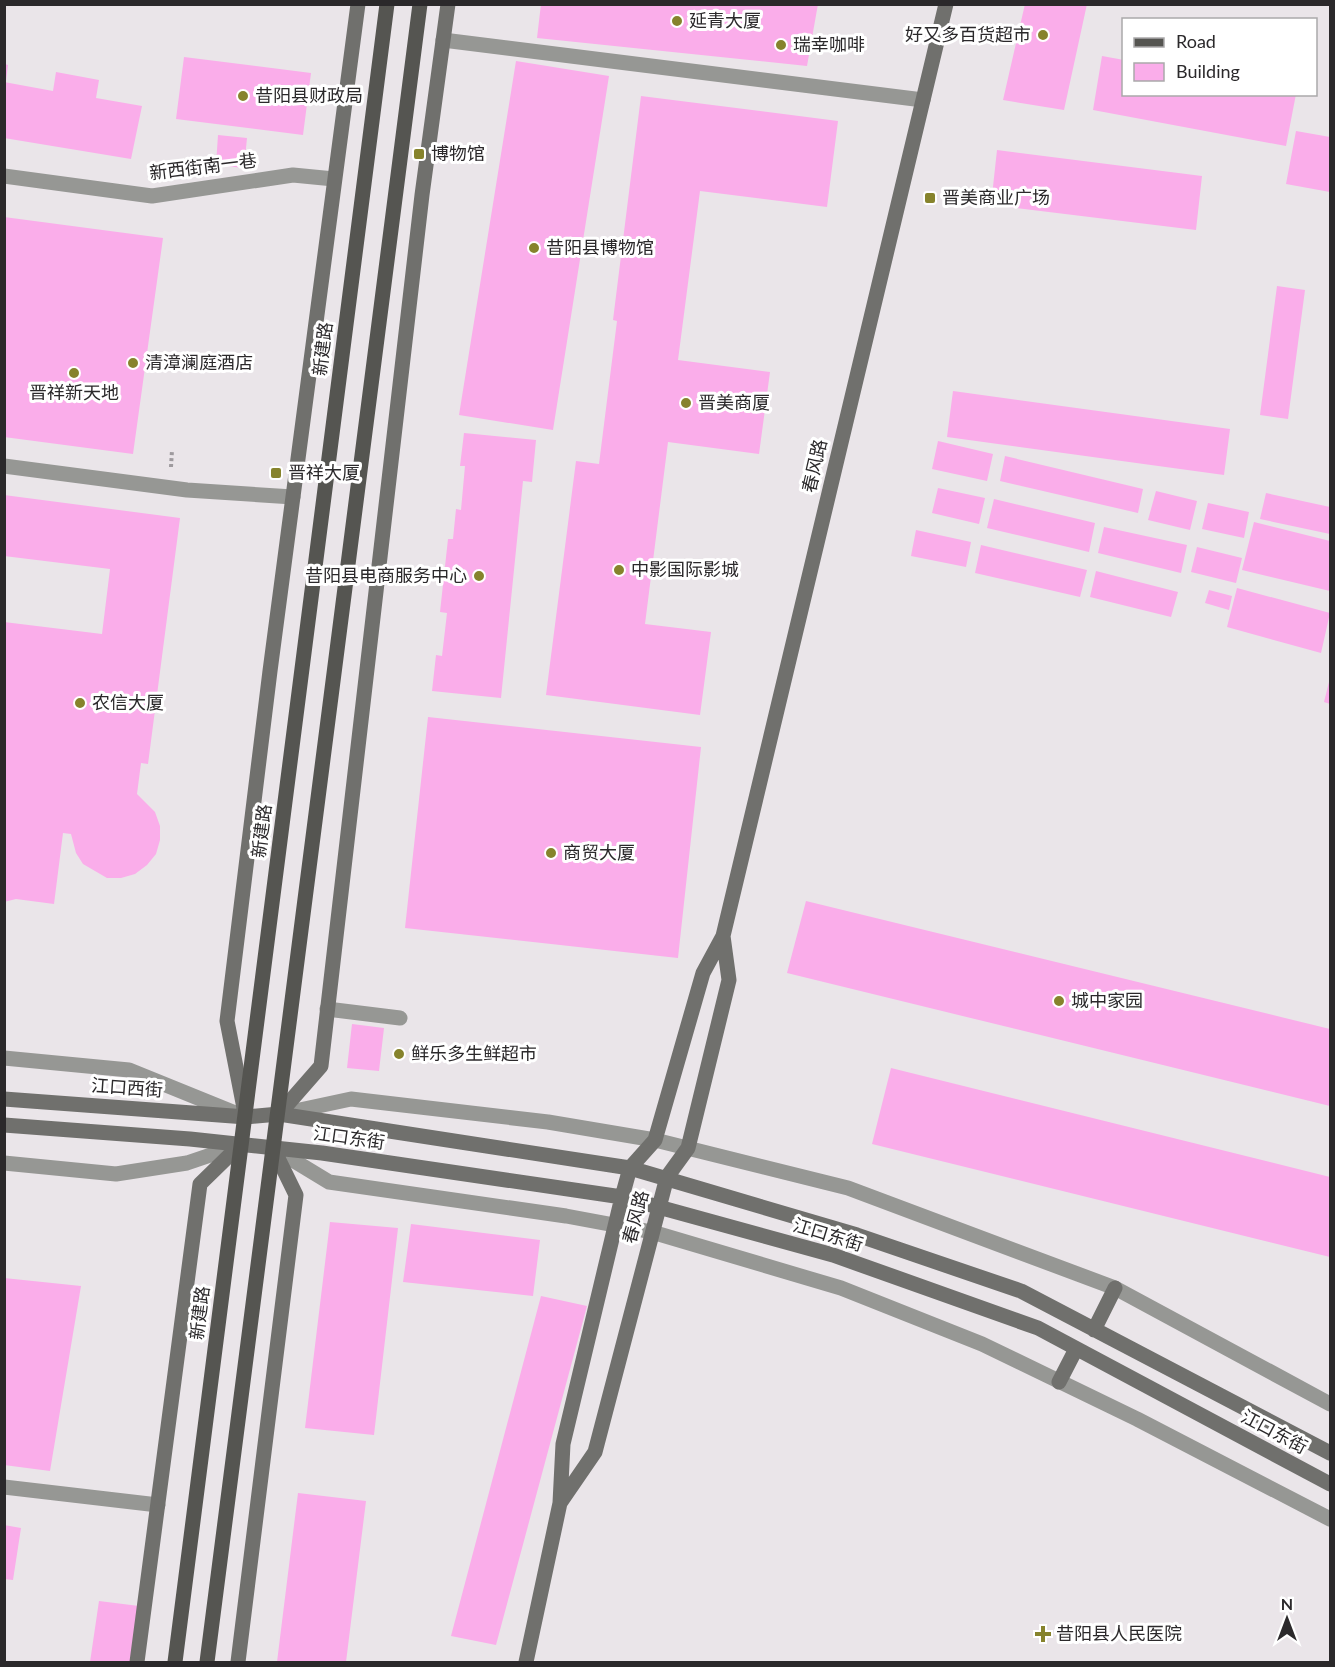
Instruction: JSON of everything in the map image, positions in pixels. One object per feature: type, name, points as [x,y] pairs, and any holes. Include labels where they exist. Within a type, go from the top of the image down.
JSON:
[{"type":"main road","points":[[246,1117],[227,1020],[358,4]]},
{"type":"main road","name":"新建路","points":[[175,1662],[387,4]]},
{"type":"main road","points":[[207,1662],[420,4]]},
{"type":"main road","points":[[279,1114],[321,1066],[422,195],[448,4]]},
{"type":"main road","name":"春风路","points":[[526,1662],[560,1503],[563,1444],[622,1197],[630,1168],[655,1140],[703,972],[723,936],[946,4]]},
{"type":"main road","name":"春风路","points":[[560,1503],[595,1452],[667,1177],[688,1148],[729,980],[723,936]]},
{"type":"main road","name":"江口西街","points":[[4,1098],[246,1117],[279,1114]]},
{"type":"main road","name":"江口东街","points":[[279,1114],[630,1168],[667,1177],[857,1235],[1021,1292],[1330,1453]]},
{"type":"main road","points":[[4,1125],[240,1145]]},
{"type":"main road","points":[[137,1662],[200,1184],[240,1145]]},
{"type":"main road","name":"江口东街","points":[[240,1145],[622,1197],[659,1205],[833,1255],[1038,1328],[1330,1484]]},
{"type":"main road","points":[[238,1662],[296,1194],[273,1148]]},
{"type":"main road","points":[[1094,1330],[1115,1288]]},
{"type":"main road","points":[[1059,1382],[1076,1349]]},
{"type":"street","points":[[443,40],[923,100]]},
{"type":"street","name":"新西街南一巷","points":[[4,176],[152,196],[293,175],[334,178]]},
{"type":"street","points":[[4,466],[187,490],[293,497]]},
{"type":"street","points":[[327,1009],[400,1018]]},
{"type":"street","points":[[4,1058],[129,1070],[246,1117]]},
{"type":"street","points":[[279,1114],[351,1099],[548,1122],[655,1140],[848,1188],[1115,1288],[1330,1404]]},
{"type":"street","points":[[4,1163],[116,1174],[187,1163],[240,1145]]},
{"type":"street","points":[[273,1148],[329,1182],[567,1216],[615,1227],[652,1232],[841,1288],[982,1344],[1330,1519]]},
{"type":"street","points":[[4,1486],[158,1505]]},
{"type":"building","name":"延青大厦","points":[[541,4],[818,4],[807,66],[537,38]]},
{"type":"building","points":[[1025,4],[1087,4],[1064,110],[1003,100]]},
{"type":"building","points":[[1102,56],[1122,60],[1122,96],[1296,96],[1286,146],[1093,110]]},
{"type":"building","name":"昔阳县财政局","points":[[184,57],[311,73],[303,135],[176,119]]},
{"type":"building","name":"昔阳县博物馆","points":[[516,61],[609,76],[553,430],[459,415]]},
{"type":"building","points":[[5,64],[8,65],[6,81],[5,81]]},
{"type":"building","points":[[56,72],[99,80],[96,98],[142,106],[131,159],[4,138],[4,82],[53,91]]},
{"type":"building","name":"晋美商厦","points":[[641,96],[838,121],[827,207],[700,191],[678,360],[770,372],[759,454],[668,442],[645,624],[711,632],[700,715],[546,695],[576,461],[599,464],[617,321],[613,320]]},
{"type":"building","points":[[1296,131],[1330,137],[1330,192],[1286,184]]},
{"type":"building","points":[[218,135],[247,138],[244,168],[216,165]]},
{"type":"building","points":[[997,150],[1202,176],[1196,230],[991,205]]},
{"type":"building","name":"晋祥新天地","points":[[4,217],[163,238],[133,454],[4,437]]},
{"type":"building","points":[[1277,286],[1305,290],[1288,419],[1260,415]]},
{"type":"building","points":[[953,391],[1230,429],[1224,475],[947,437]]},
{"type":"building","name":"昔阳县电商服务中心","points":[[464,433],[536,440],[532,482],[523,481],[501,698],[432,691],[436,655],[442,656],[447,613],[440,612],[448,539],[453,539],[456,509],[461,510],[465,466],[460,466]]},
{"type":"building","points":[[938,441],[993,454],[987,481],[932,469]]},
{"type":"building","points":[[1005,456],[1143,489],[1138,513],[1000,481]]},
{"type":"building","points":[[938,488],[985,498],[979,524],[932,513]]},
{"type":"building","points":[[1156,491],[1197,501],[1190,530],[1148,520]]},
{"type":"building","points":[[1266,493],[1330,507],[1330,534],[1260,519]]},
{"type":"building","name":"农信大厦","points":[[4,495],[180,518],[148,764],[141,763],[137,794],[155,812],[160,826],[160,840],[156,854],[135,874],[121,878],[107,878],[83,864],[76,853],[71,834],[63,833],[54,904],[16,899],[4,902],[4,622],[102,634],[110,569],[4,556]]},
{"type":"building","points":[[994,499],[1095,523],[1089,552],[987,528]]},
{"type":"building","points":[[1208,503],[1249,512],[1244,538],[1202,529]]},
{"type":"building","points":[[1254,522],[1330,541],[1330,591],[1242,570]]},
{"type":"building","points":[[1104,527],[1187,545],[1181,573],[1098,553]]},
{"type":"building","points":[[916,530],[971,542],[966,567],[911,556]]},
{"type":"building","points":[[981,545],[1087,570],[1080,597],[975,573]]},
{"type":"building","points":[[1197,547],[1242,558],[1236,583],[1191,572]]},
{"type":"building","points":[[1096,571],[1178,592],[1171,617],[1090,597]]},
{"type":"building","points":[[1237,588],[1330,613],[1321,653],[1227,627]]},
{"type":"building","points":[[1209,590],[1232,596],[1229,610],[1205,603]]},
{"type":"building","points":[[1330,678],[1330,704],[1324,702]]},
{"type":"building","name":"商贸大厦","points":[[428,717],[701,747],[678,958],[405,928]]},
{"type":"building","name":"城中家园","points":[[806,901],[1330,1029],[1330,1106],[787,973]]},
{"type":"building","points":[[352,1024],[384,1028],[379,1071],[347,1068]]},
{"type":"building","points":[[891,1068],[1330,1177],[1330,1257],[872,1144]]},
{"type":"building","points":[[330,1222],[398,1228],[374,1435],[305,1428]]},
{"type":"building","points":[[411,1224],[540,1240],[533,1296],[403,1282]]},
{"type":"building","points":[[4,1278],[81,1286],[50,1471],[4,1465]]},
{"type":"building","points":[[541,1296],[587,1306],[496,1645],[451,1636]]},
{"type":"building","points":[[298,1493],[366,1501],[346,1662],[277,1662]]},
{"type":"building","points":[[4,1525],[21,1528],[13,1580],[4,1579]]},
{"type":"building","points":[[99,1601],[139,1606],[131,1662],[90,1662]]},
{"type":"place","name":"延青大厦","points":[[677,21]]},
{"type":"place","name":"好又多百货超市","points":[[1043,35]]},
{"type":"place","name":"瑞幸咖啡","points":[[781,45]]},
{"type":"place","name":"昔阳县财政局","points":[[243,96]]},
{"type":"place","name":"博物馆","points":[[419,154]]},
{"type":"place","name":"晋美商业广场","points":[[930,198]]},
{"type":"place","name":"昔阳县博物馆","points":[[534,248]]},
{"type":"place","name":"清漳澜庭酒店","points":[[133,363]]},
{"type":"place","name":"晋祥新天地","points":[[74,373]]},
{"type":"place","name":"晋美商厦","points":[[686,403]]},
{"type":"place","name":"晋祥大厦","points":[[276,473]]},
{"type":"place","name":"中影国际影城","points":[[619,570]]},
{"type":"place","name":"昔阳县电商服务中心","points":[[479,576]]},
{"type":"place","name":"农信大厦","points":[[80,703]]},
{"type":"place","name":"商贸大厦","points":[[551,853]]},
{"type":"place","name":"城中家园","points":[[1059,1001]]},
{"type":"place","name":"鲜乐多生鲜超市","points":[[399,1054]]},
{"type":"place","name":"昔阳县人民医院","points":[[1043,1634]]}]
